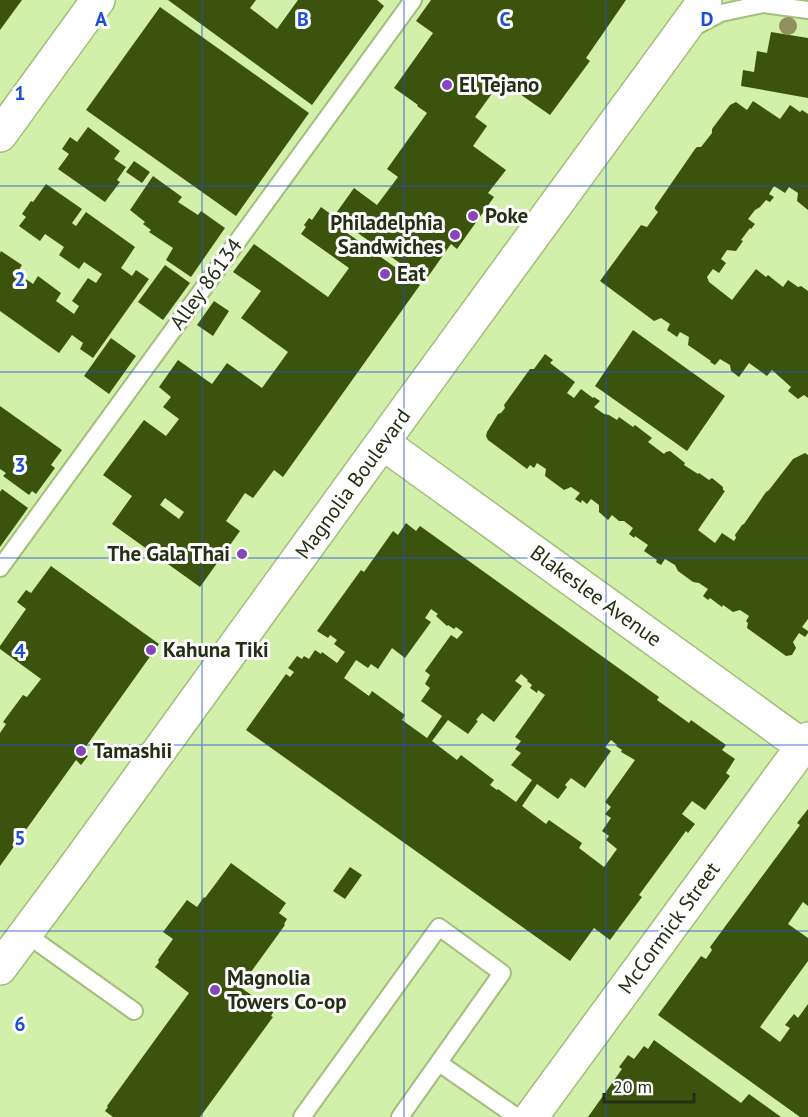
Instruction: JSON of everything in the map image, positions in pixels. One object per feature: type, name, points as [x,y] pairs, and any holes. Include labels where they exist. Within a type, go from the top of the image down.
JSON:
[{"type":"main road","points":[[0,135],[98,0]]},
{"type":"main road","name":"Magnolia Boulevard","points":[[0,968],[705,0]]},
{"type":"main road","name":"Blakeslee Avenue","points":[[383,443],[806,745]]},
{"type":"main road","name":"McCormick Street","points":[[531,1117],[806,745]]},
{"type":"lane","name":"Alley 86134","points":[[0,568],[413,0]]},
{"type":"lane","points":[[680,34],[721,13],[763,4],[808,10]]},
{"type":"lane","points":[[302,1117],[439,927],[502,973],[400,1117]]},
{"type":"lane","points":[[26,934],[134,1011]]},
{"type":"lane","points":[[439,1063],[517,1117]]},
{"type":"building","points":[[0,0],[22,0],[0,30]]},
{"type":"building","points":[[168,0],[256,0],[250,8],[277,29],[298,0],[377,0],[384,6],[312,105]]},
{"type":"building","points":[[431,0],[626,0],[586,58],[590,61],[550,115],[501,81],[475,117],[487,126],[473,146],[506,170],[488,193],[494,197],[457,249],[451,244],[425,281],[334,216],[354,188],[377,205],[398,177],[387,169],[427,113],[394,88],[433,33],[416,21]]},
{"type":"building","points":[[160,7],[309,113],[236,216],[86,110]]},
{"type":"building","points":[[771,32],[808,38],[808,98],[741,86],[743,70],[754,72],[757,51],[767,53]]},
{"type":"building","points":[[753,101],[780,119],[790,105],[808,114],[808,210],[797,201],[798,193],[789,187],[785,193],[774,186],[769,194],[774,197],[770,202],[766,200],[748,219],[755,224],[741,240],[743,241],[736,251],[727,250],[721,259],[726,263],[719,273],[713,269],[707,277],[709,282],[732,300],[756,269],[783,287],[788,280],[808,291],[808,398],[804,395],[798,399],[788,391],[791,387],[772,370],[767,376],[749,363],[739,377],[731,371],[730,365],[720,359],[715,365],[688,345],[689,337],[680,332],[677,337],[667,330],[670,324],[661,318],[654,321],[600,281],[641,225],[647,227],[658,212],[655,207],[695,149],[701,147],[730,105],[736,102],[747,110]]},
{"type":"building","points":[[88,127],[120,151],[114,159],[126,167],[117,180],[120,182],[105,202],[58,169],[69,154],[62,149],[70,137],[77,142]]},
{"type":"building","points":[[134,161],[150,172],[142,183],[126,172]]},
{"type":"building","points":[[153,176],[182,197],[178,202],[198,215],[201,211],[225,228],[191,277],[166,260],[173,248],[149,232],[151,230],[143,224],[145,222],[130,210]]},
{"type":"building","points":[[46,184],[82,209],[72,223],[76,226],[86,212],[135,247],[121,268],[132,276],[136,270],[149,279],[93,358],[80,349],[83,343],[72,335],[59,353],[0,311],[1,251],[22,265],[17,273],[33,284],[38,276],[61,293],[56,301],[74,314],[79,306],[72,301],[88,278],[96,283],[102,274],[84,262],[79,269],[59,255],[64,247],[45,234],[40,241],[19,226],[26,217],[22,214]]},
{"type":"building","points":[[321,207],[332,215],[329,220],[420,285],[283,477],[274,470],[253,498],[245,493],[226,521],[240,531],[200,587],[112,524],[132,496],[103,475],[144,420],[166,436],[179,419],[163,407],[171,397],[159,387],[178,360],[212,384],[227,363],[262,388],[288,352],[241,318],[261,291],[233,272],[254,244],[328,297],[349,268],[301,234],[309,218],[312,220]],"holes":[[[165,498],[184,512],[179,519],[160,505]]]},
{"type":"building","points":[[165,265],[190,283],[163,320],[138,302]]},
{"type":"building","points":[[214,301],[229,311],[213,336],[197,325]]},
{"type":"building","points":[[633,330],[725,396],[687,451],[595,386]]},
{"type":"building","points":[[111,338],[136,356],[109,394],[84,376]]},
{"type":"building","points":[[545,354],[553,360],[550,363],[575,382],[567,393],[574,398],[581,389],[600,401],[594,407],[604,414],[617,420],[619,417],[633,427],[635,425],[652,438],[648,442],[664,454],[670,451],[685,463],[684,465],[709,480],[712,478],[723,487],[725,491],[698,530],[715,543],[722,533],[734,541],[742,525],[793,459],[805,453],[808,455],[808,619],[802,627],[808,633],[805,637],[799,633],[793,642],[796,648],[792,655],[786,656],[747,628],[746,621],[749,616],[740,610],[733,612],[710,598],[708,600],[703,596],[708,589],[693,582],[678,571],[675,565],[665,559],[661,565],[656,562],[657,560],[644,551],[648,545],[629,534],[633,528],[624,521],[619,521],[612,515],[608,520],[599,512],[599,505],[591,499],[587,504],[575,499],[580,493],[571,487],[564,490],[545,476],[546,469],[537,463],[534,468],[530,465],[527,469],[488,440],[487,432],[498,414],[505,408],[504,405],[530,369],[534,369]]},
{"type":"building","points":[[0,406],[62,450],[51,465],[55,468],[36,494],[32,491],[29,495],[3,476],[6,473],[0,469]]},
{"type":"building","points":[[2,489],[28,508],[0,547],[0,492]]},
{"type":"building","points":[[406,523],[416,531],[420,526],[659,697],[657,700],[689,723],[691,720],[726,745],[722,750],[735,759],[726,773],[730,776],[705,810],[692,801],[682,814],[695,824],[688,833],[686,831],[639,895],[642,897],[610,940],[594,928],[570,961],[246,730],[286,674],[290,677],[294,672],[288,668],[297,656],[309,659],[315,650],[321,654],[322,652],[337,663],[345,652],[334,644],[337,640],[330,635],[328,638],[317,631],[361,570],[364,572],[393,531],[398,535]],"holes":[[[431,609],[447,626],[454,629],[456,627],[463,632],[457,639],[451,635],[425,671],[430,675],[425,684],[430,688],[421,701],[442,716],[427,738],[402,720],[405,715],[372,691],[369,696],[344,678],[356,660],[368,668],[371,664],[378,669],[392,648],[405,658],[431,622],[425,618]],[[521,674],[532,685],[530,688],[545,695],[515,737],[521,741],[515,749],[521,753],[511,765],[532,780],[516,802],[490,785],[494,780],[461,755],[457,760],[432,741],[448,720],[468,734],[482,713],[494,722],[522,686],[515,681]],[[611,740],[622,750],[621,752],[635,760],[605,802],[611,807],[605,814],[611,818],[602,831],[609,836],[606,840],[617,849],[604,867],[579,848],[582,843],[549,820],[546,824],[522,806],[537,784],[558,799],[571,778],[585,788],[611,751],[605,747]]]},
{"type":"building","points":[[51,566],[159,644],[82,752],[88,756],[81,765],[76,760],[0,866],[0,733],[6,724],[3,722],[23,695],[27,697],[41,679],[0,649],[0,646],[26,609],[17,602],[26,590],[31,593]]},
{"type":"building","points":[[808,809],[808,906],[803,902],[788,924],[808,938],[808,961],[760,1027],[780,1042],[790,1028],[785,1025],[794,1014],[798,1018],[808,1004],[808,1117],[800,1117],[658,1015],[701,956],[706,959],[712,950],[710,947],[800,825],[797,823]]},
{"type":"building","name":"Magnolia Towers Co-op","points":[[231,863],[286,903],[279,913],[287,919],[285,925],[240,987],[274,1011],[271,1016],[273,1017],[200,1117],[113,1117],[105,1111],[107,1106],[189,993],[155,967],[173,939],[163,932],[187,900],[197,907]]},
{"type":"building","points":[[350,867],[362,875],[345,899],[333,891]]},
{"type":"building","points":[[654,1040],[741,1103],[749,1094],[781,1117],[588,1117],[622,1069],[619,1067],[628,1055],[634,1059],[644,1046],[648,1049]]},
{"type":"place","name":"El Tejano","points":[[447,85]]},
{"type":"place","name":"Poke","points":[[473,216]]},
{"type":"place","name":"Philadelphia Sandwiches","points":[[455,235]]},
{"type":"place","name":"Eat","points":[[385,274]]},
{"type":"place","name":"The Gala Thai","points":[[242,554]]},
{"type":"place","name":"Kahuna Tiki","points":[[151,650]]},
{"type":"place","name":"Tamashii","points":[[81,751]]},
{"type":"place","name":"Magnolia Towers Co-op","points":[[215,990]]}]
